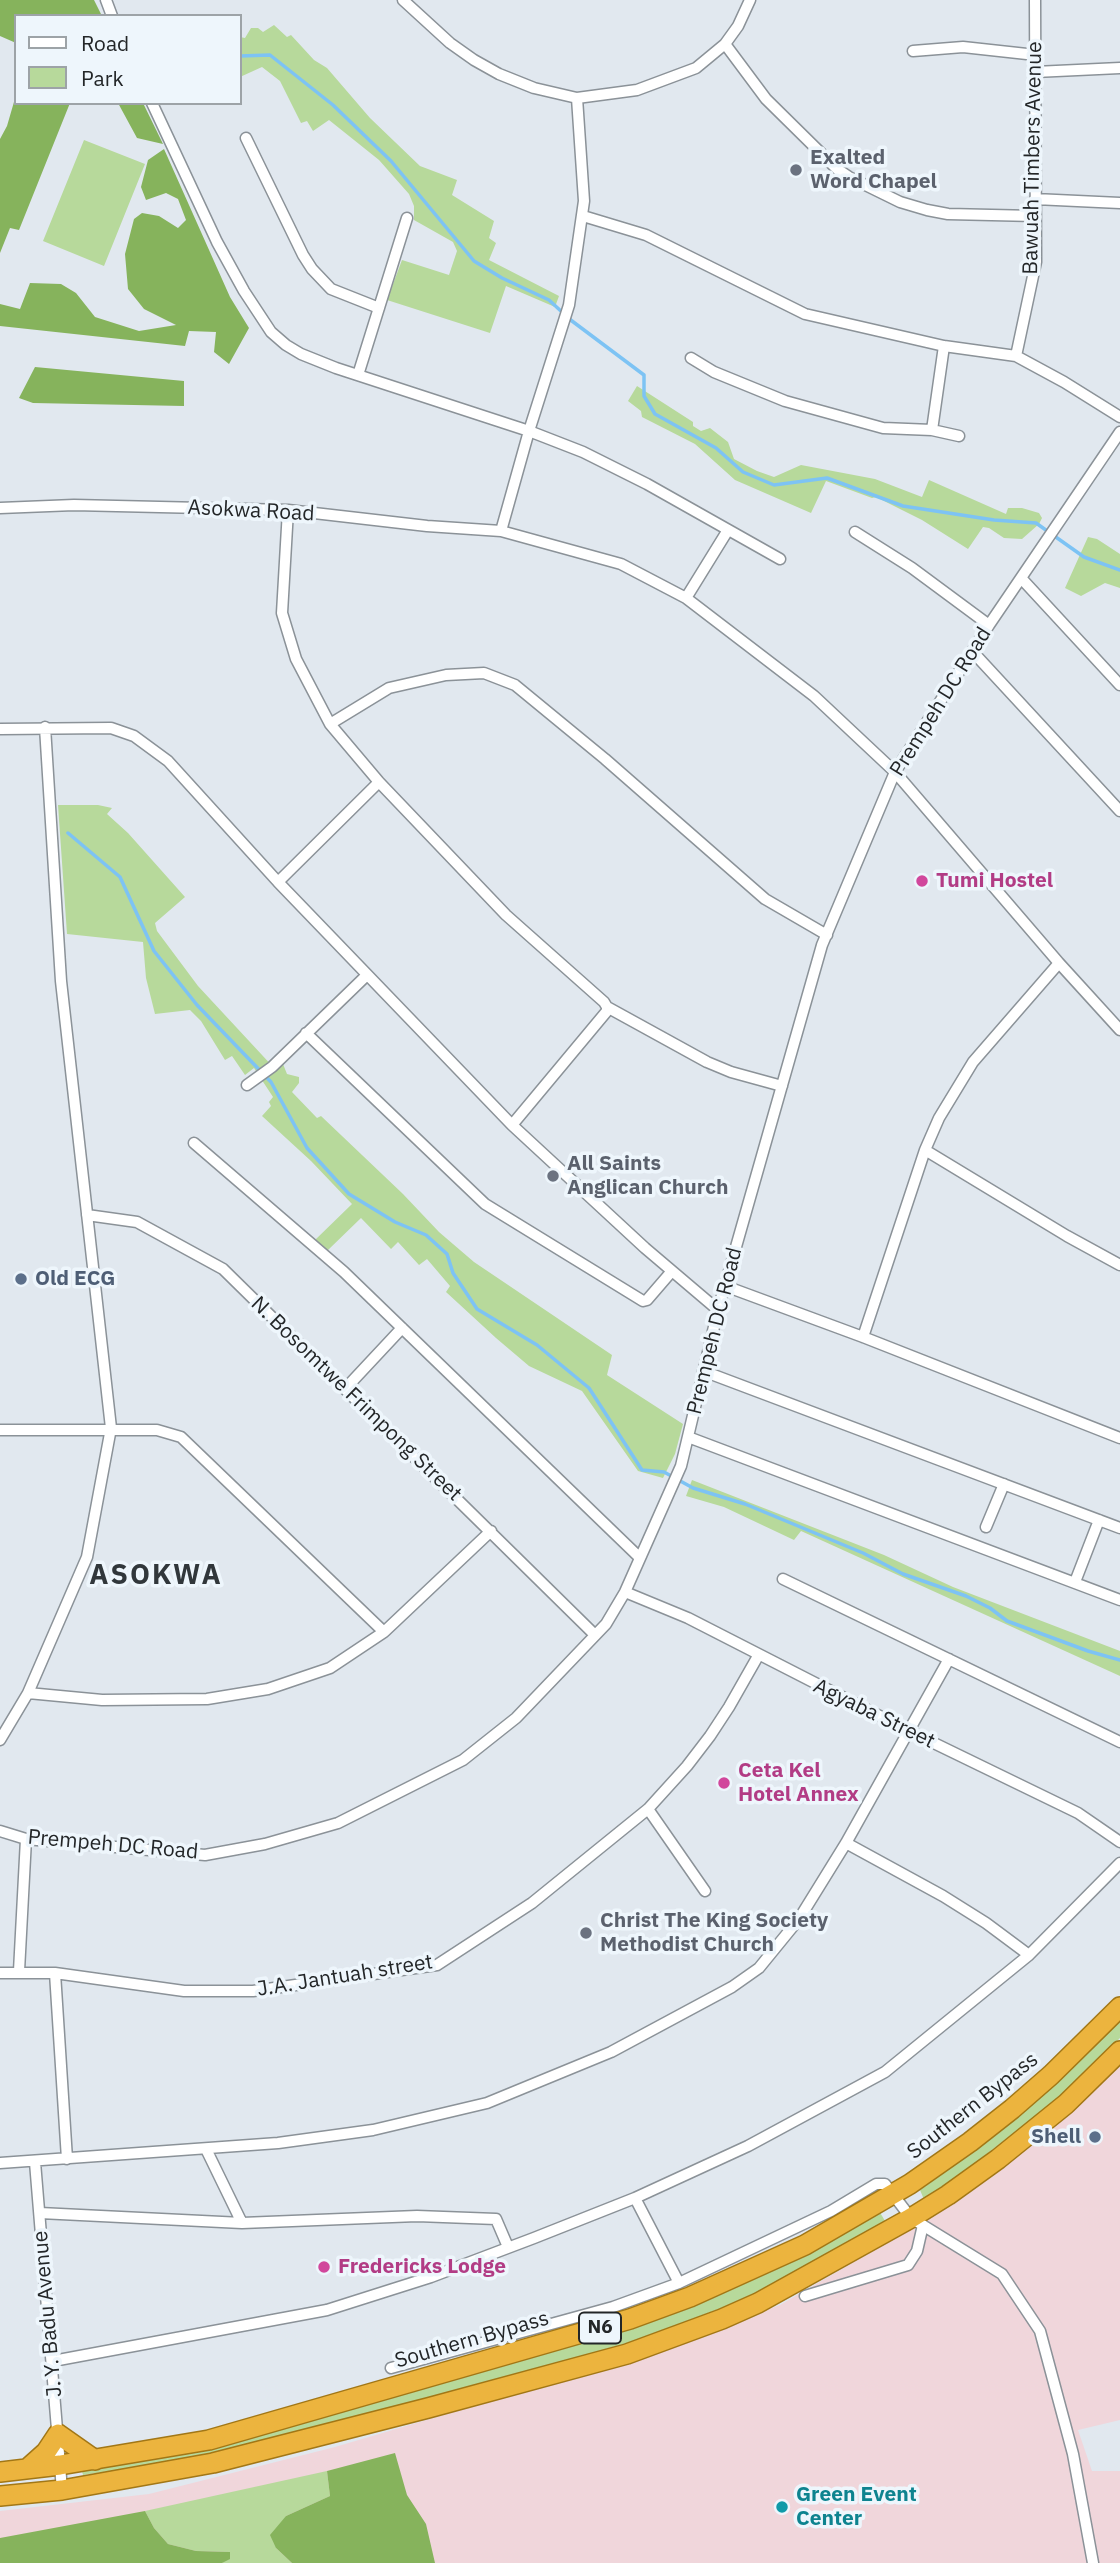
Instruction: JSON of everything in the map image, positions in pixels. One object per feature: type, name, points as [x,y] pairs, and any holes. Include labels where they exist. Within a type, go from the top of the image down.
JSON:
[{"type":"highway","name":"Southern Bypass","points":[[0,2472],[95,2460],[209,2440],[630,2319],[751,2271],[805,2245],[893,2195],[970,2142],[1051,2075],[1120,2007]]},
{"type":"highway","name":"N6","points":[[0,2496],[62,2490],[213,2463],[633,2352],[758,2303],[917,2222],[1066,2104],[1120,2051]]},
{"type":"highway","points":[[27,2469],[46,2452],[58,2434],[95,2460]]},
{"type":"street","points":[[403,0],[450,43],[482,65],[534,88],[577,97],[637,90],[696,68],[725,44],[738,26],[750,0]]},
{"type":"street","name":"Bawuah Timbers Avenue","points":[[1016,356],[1036,262],[1035,0]]},
{"type":"street","points":[[725,44],[766,99],[837,169],[849,177],[900,202],[928,210],[948,214],[1035,216]]},
{"type":"street","points":[[912,51],[963,47],[1036,55]]},
{"type":"street","points":[[1035,72],[1120,68]]},
{"type":"street","points":[[502,531],[528,431],[569,305],[583,216],[577,97]]},
{"type":"street","points":[[153,105],[217,242],[271,332],[286,345],[301,354],[358,375],[583,452],[647,484],[780,559]]},
{"type":"street","points":[[246,138],[312,269],[331,289],[379,308]]},
{"type":"street","points":[[1035,199],[1120,203]]},
{"type":"street","points":[[583,216],[646,235],[805,314],[944,346],[1016,356],[1120,417]]},
{"type":"street","points":[[358,375],[407,218]]},
{"type":"street","points":[[932,430],[944,346]]},
{"type":"street","points":[[691,358],[714,372],[785,401],[883,428],[932,430],[958,436]]},
{"type":"street","name":"Prempeh DC Road","points":[[0,1831],[26,1839],[205,1855],[265,1844],[338,1824],[463,1760],[516,1718],[606,1624],[625,1592],[681,1466],[718,1310],[822,945],[895,772],[989,625],[1120,432]]},
{"type":"street","name":"Asokwa Road","points":[[0,508],[74,505],[288,510],[427,526],[502,531],[621,564],[686,598],[814,696],[895,772],[1120,1030]]},
{"type":"street","points":[[288,510],[282,613],[296,660],[330,723],[379,782],[506,915],[607,1007],[707,1062],[731,1072],[782,1086]]},
{"type":"street","points":[[686,598],[728,530]]},
{"type":"street","points":[[855,532],[912,568],[989,625]]},
{"type":"street","points":[[1021,578],[1120,685]]},
{"type":"street","points":[[972,651],[1120,811]]},
{"type":"street","points":[[330,723],[388,688],[446,675],[484,673],[515,685],[606,758],[765,899],[827,935]]},
{"type":"street","points":[[0,1740],[28,1693],[87,1557],[111,1428],[61,981],[45,727]]},
{"type":"street","points":[[0,729],[111,728],[134,736],[168,761],[278,882],[512,1125],[718,1310]]},
{"type":"street","points":[[278,882],[379,782]]},
{"type":"street","points":[[863,1337],[925,1150],[939,1118],[973,1062],[1059,963]]},
{"type":"street","points":[[247,1085],[272,1067],[367,975]]},
{"type":"street","points":[[512,1125],[607,1011],[607,1007]]},
{"type":"street","points":[[306,1033],[485,1204],[643,1301],[647,1300],[672,1271]]},
{"type":"street","points":[[194,1143],[344,1272],[639,1557]]},
{"type":"street","points":[[925,1150],[1120,1265]]},
{"type":"street","name":"N. Bosomtwe Frimpong Street","points":[[87,1215],[137,1222],[223,1269],[595,1635]]},
{"type":"street","points":[[725,1286],[1120,1438]]},
{"type":"street","points":[[345,1389],[402,1328]]},
{"type":"street","points":[[703,1371],[1120,1528]]},
{"type":"street","points":[[0,1430],[111,1428],[157,1430],[181,1437],[384,1632]]},
{"type":"street","points":[[688,1437],[1120,1600]]},
{"type":"street","points":[[986,1527],[1004,1483]]},
{"type":"street","points":[[1075,1582],[1099,1520]]},
{"type":"street","points":[[28,1693],[102,1700],[207,1699],[268,1689],[330,1668],[384,1632],[491,1531]]},
{"type":"street","points":[[783,1579],[1120,1742]]},
{"type":"street","name":"Agyaba Street","points":[[625,1592],[688,1618],[907,1731],[1078,1813],[1120,1842]]},
{"type":"street","name":"J.A. Jantuah street","points":[[0,1973],[55,1973],[184,1990],[253,1991],[437,1965],[532,1903],[648,1808],[687,1766],[710,1736],[758,1656]]},
{"type":"street","points":[[0,2163],[278,2143],[373,2130],[487,2103],[611,2052],[732,1987],[758,1968],[799,1919],[846,1843],[948,1659]]},
{"type":"street","points":[[648,1808],[705,1891]]},
{"type":"street","points":[[19,1971],[26,1839]]},
{"type":"street","points":[[846,1843],[943,1896],[1029,1955]]},
{"type":"street","points":[[53,2361],[327,2310],[431,2277],[635,2199],[748,2146],[885,2072],[1029,1955],[1120,1863]]},
{"type":"street","points":[[55,1973],[67,2159]]},
{"type":"street","points":[[206,2149],[242,2223]]},
{"type":"street","name":"J. Y. Badu Avenue","points":[[35,2162],[62,2490]]},
{"type":"street","points":[[391,2368],[613,2307],[679,2283],[831,2211],[876,2184],[885,2185],[917,2222],[1002,2274],[1040,2331],[1073,2454],[1093,2563]]},
{"type":"street","points":[[635,2199],[679,2283]]},
{"type":"street","points":[[40,2213],[242,2223],[417,2216],[496,2219],[509,2247]]},
{"type":"street","points":[[805,2296],[908,2265],[917,2251],[917,2222]]},
{"type":"shaded area","points":[[1120,2064],[1120,2420],[1078,2430],[1092,2471],[1120,2471],[1120,2563],[0,2563],[0,2511],[149,2494],[335,2447],[633,2359],[780,2305],[928,2219],[1019,2154],[1100,2085]]},
{"type":"green space","points":[[0,0],[94,0],[101,14],[14,14],[14,42],[0,36]]},
{"type":"green space","points":[[274,25],[287,37],[291,35],[314,60],[327,68],[370,118],[420,166],[457,180],[452,195],[494,221],[489,238],[496,243],[489,260],[559,296],[555,307],[506,286],[490,333],[387,300],[402,260],[449,275],[457,251],[453,242],[414,220],[414,206],[409,194],[379,160],[329,120],[313,131],[307,121],[301,123],[280,81],[262,67],[242,76],[242,37],[245,38],[251,28],[258,28],[263,32]]},
{"type":"green space","points":[[14,102],[14,105],[69,105],[19,230],[10,228],[0,253],[0,139]]},
{"type":"green space","points":[[119,105],[144,105],[163,144],[137,138]]},
{"type":"green space","points":[[84,140],[145,164],[104,266],[43,241]]},
{"type":"green space","points":[[164,149],[230,297],[249,328],[229,364],[214,352],[216,332],[189,331],[185,346],[0,326],[0,304],[20,309],[30,283],[61,284],[76,293],[95,317],[139,331],[176,325],[144,309],[128,289],[125,254],[134,219],[142,213],[159,216],[178,228],[186,220],[178,199],[166,193],[146,200],[141,187],[148,160]]},
{"type":"green space","points":[[35,367],[184,381],[184,406],[33,403],[19,398]]},
{"type":"green space","points":[[637,386],[693,422],[693,426],[701,431],[710,428],[728,442],[734,459],[774,477],[801,465],[875,479],[922,497],[929,480],[1006,514],[1008,508],[1022,508],[1039,513],[1042,518],[1022,539],[1004,538],[983,527],[968,549],[922,520],[876,497],[872,498],[826,481],[811,513],[735,480],[695,444],[642,417],[641,411],[628,401]]},
{"type":"green space","points":[[1088,537],[1097,539],[1120,554],[1120,588],[1105,583],[1081,596],[1065,588]]},
{"type":"green space","points":[[58,805],[98,805],[112,808],[107,814],[128,833],[185,897],[155,923],[157,931],[198,986],[275,1069],[283,1064],[287,1074],[299,1077],[299,1083],[292,1092],[317,1118],[321,1116],[439,1232],[474,1262],[612,1355],[607,1375],[683,1424],[675,1454],[663,1478],[638,1471],[582,1391],[529,1366],[496,1338],[446,1292],[450,1286],[427,1259],[419,1265],[398,1242],[391,1249],[361,1218],[327,1251],[315,1240],[352,1204],[262,1116],[271,1106],[269,1102],[273,1097],[254,1068],[245,1075],[232,1056],[225,1060],[201,1021],[190,1010],[155,1014],[146,978],[143,942],[67,934]]},
{"type":"green space","points":[[692,1480],[884,1555],[953,1587],[1120,1651],[1120,1676],[801,1531],[794,1540],[724,1507],[686,1496]]},
{"type":"green space","points":[[1120,2014],[1120,2038],[1069,2090],[925,2202],[920,2190],[988,2141]]},
{"type":"green space","points":[[878,2209],[885,2221],[758,2294],[637,2340],[309,2431],[166,2463],[83,2475],[81,2468],[626,2324]]},
{"type":"green space","points":[[395,2453],[407,2495],[426,2524],[435,2563],[292,2563],[276,2548],[270,2535],[286,2516],[330,2496],[327,2471]]},
{"type":"green space","points":[[327,2471],[330,2496],[286,2516],[276,2548],[292,2563],[222,2563],[230,2552],[196,2551],[168,2544],[154,2528],[145,2511]]},
{"type":"green space","points":[[145,2511],[154,2528],[168,2544],[196,2551],[230,2552],[230,2559],[222,2563],[0,2563],[0,2538]]},
{"type":"waterway","points":[[242,56],[270,55],[333,105],[391,161],[474,261],[502,278],[549,300],[563,313]]},
{"type":"waterway","points":[[568,318],[644,375],[644,396],[655,414],[716,448],[743,472],[774,485],[827,478],[903,506],[994,520],[1036,523],[1084,557],[1120,570]]},
{"type":"waterway","points":[[68,833],[120,877],[154,951],[197,1005],[271,1082],[307,1148],[349,1194],[395,1222],[426,1235],[447,1254],[453,1273],[477,1309],[537,1345],[589,1388],[642,1470],[664,1472],[693,1488],[745,1504],[863,1553],[903,1574],[966,1596],[990,1608],[1007,1621],[1120,1660]]},
{"type":"place","name":"Exalted Word Chapel","points":[[796,170]]},
{"type":"place","name":"Tumi Hostel","points":[[922,881]]},
{"type":"place","name":"All Saints Anglican Church","points":[[553,1176]]},
{"type":"place","name":"Old ECG","points":[[21,1279]]},
{"type":"place","name":"Ceta Kel Hotel Annex","points":[[724,1783]]},
{"type":"place","name":"Christ The King Society Methodist Church","points":[[586,1933]]},
{"type":"place","name":"Shell","points":[[1095,2137]]},
{"type":"place","name":"Fredericks Lodge","points":[[324,2267]]},
{"type":"place","name":"Green Event Center","points":[[782,2507]]},
{"type":"district","name":"ASOKWA","points":[[156,1576]]}]
